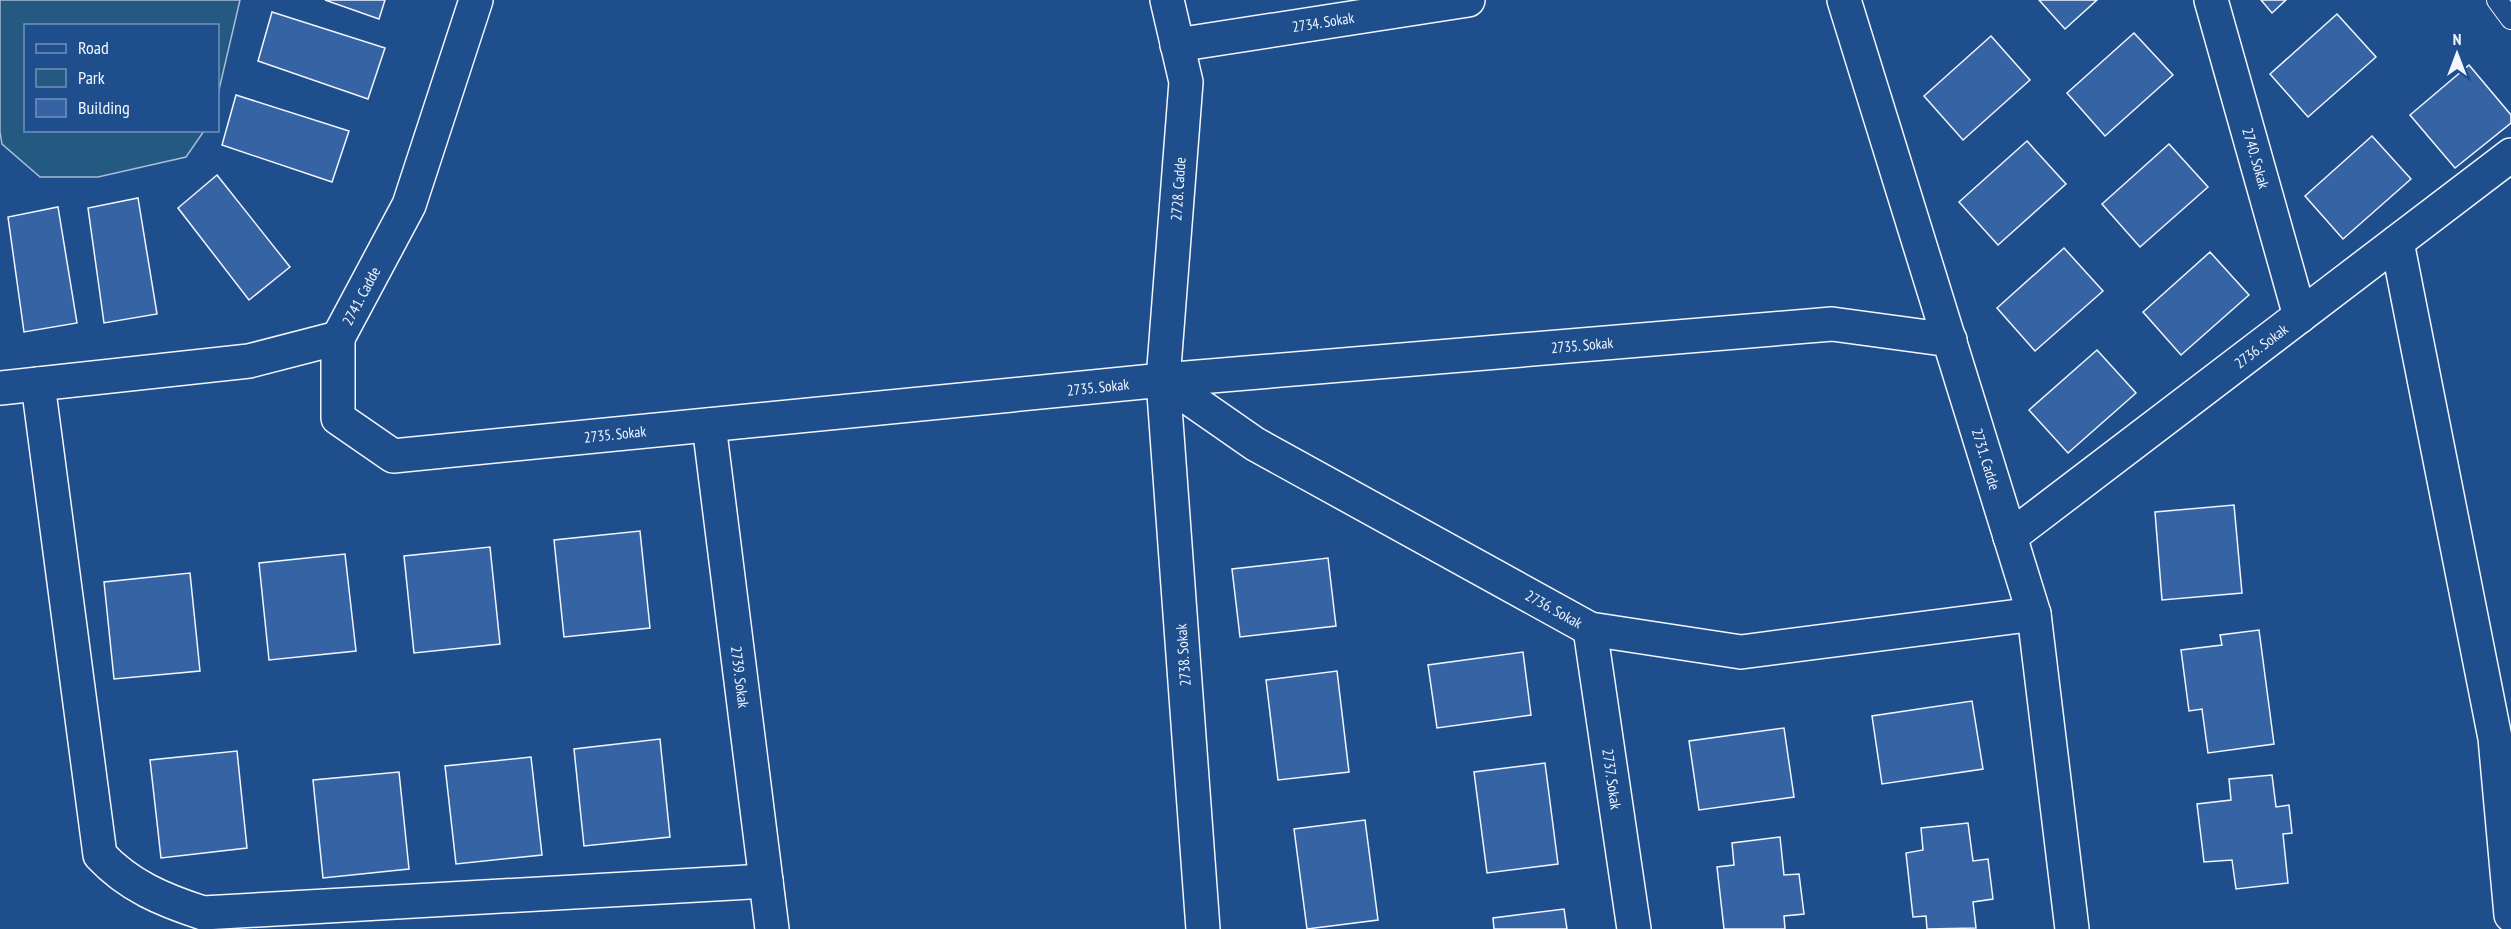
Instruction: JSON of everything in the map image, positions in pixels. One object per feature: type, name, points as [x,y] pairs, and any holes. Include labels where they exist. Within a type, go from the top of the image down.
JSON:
[{"type":"street","name":"2741. Cadde","points":[[0,388],[249,361],[338,338],[410,206],[476,0]]},
{"type":"street","name":"2728. Cadde","points":[[1163,380],[1186,82],[1167,0]]},
{"type":"street","name":"2734. Sokak","points":[[1178,45],[1468,0]]},
{"type":"street","name":"2731. Cadde","points":[[1844,0],[2034,614],[2072,929]]},
{"type":"street","name":"2740. Sokak","points":[[2211,0],[2300,316]]},
{"type":"street","name":"2736. Sokak","points":[[2010,537],[2511,155]]},
{"type":"street","points":[[2397,243],[2495,738],[2511,915]]},
{"type":"street","name":"2735. Sokak","points":[[338,338],[338,418],[393,456],[1163,380],[1832,324],[1950,340]]},
{"type":"street","name":"2736. Sokak","points":[[1163,380],[1255,444],[1590,629],[1741,652],[2034,614]]},
{"type":"street","name":"2738. Sokak","points":[[1163,380],[1203,929]]},
{"type":"street","points":[[38,384],[100,855],[118,874],[172,903],[203,913],[369,916],[766,881]]},
{"type":"street","name":"2739. Sokak","points":[[709,425],[772,929]]},
{"type":"street","name":"2737. Sokak","points":[[1590,629],[1634,929]]},
{"type":"lane","points":[[2497,0],[2511,19]]},
{"type":"green space","points":[[0,0],[240,0],[219,90],[219,24],[24,24],[24,132],[203,132],[186,157],[98,177],[40,177],[2,144],[0,132]]},
{"type":"building","points":[[325,0],[385,0],[379,19]]},
{"type":"building","points":[[2039,0],[2097,0],[2065,29]]},
{"type":"building","points":[[2261,0],[2286,0],[2272,13]]},
{"type":"building","points":[[272,12],[385,48],[368,99],[258,61]]},
{"type":"building","points":[[2337,14],[2376,57],[2308,117],[2270,74]]},
{"type":"building","points":[[2134,33],[2173,75],[2105,136],[2067,93]]},
{"type":"building","points":[[1991,36],[2030,80],[1963,140],[1924,96]]},
{"type":"building","points":[[2469,65],[2511,115],[2511,123],[2455,168],[2410,115]]},
{"type":"building","points":[[236,95],[349,131],[332,182],[222,145]]},
{"type":"building","points":[[2372,136],[2411,179],[2343,239],[2305,196]]},
{"type":"building","points":[[2027,141],[2066,184],[1998,245],[1959,202]]},
{"type":"building","points":[[2169,144],[2208,187],[2140,247],[2102,204]]},
{"type":"building","points":[[217,175],[290,267],[249,300],[178,208]]},
{"type":"building","points":[[138,198],[157,314],[104,323],[88,208]]},
{"type":"building","points":[[58,207],[77,323],[24,332],[8,217]]},
{"type":"building","points":[[2064,248],[2103,291],[2035,351],[1997,308]]},
{"type":"building","points":[[2210,252],[2249,295],[2181,355],[2143,312]]},
{"type":"building","points":[[2097,350],[2136,393],[2068,453],[2029,410]]},
{"type":"building","points":[[2234,505],[2242,593],[2162,600],[2155,512]]},
{"type":"building","points":[[640,531],[650,628],[564,637],[554,540]]},
{"type":"building","points":[[490,547],[500,644],[414,653],[404,556]]},
{"type":"building","points":[[345,554],[356,651],[269,660],[259,563]]},
{"type":"building","points":[[1328,558],[1336,626],[1240,637],[1232,569]]},
{"type":"building","points":[[190,573],[200,671],[114,679],[104,582]]},
{"type":"building","points":[[2259,630],[2274,744],[2208,753],[2202,709],[2189,711],[2181,650],[2222,645],[2220,635]]},
{"type":"building","points":[[1523,652],[1531,715],[1437,728],[1428,665]]},
{"type":"building","points":[[1337,671],[1349,772],[1278,780],[1266,680]]},
{"type":"building","points":[[1972,701],[1983,769],[1882,784],[1872,716]]},
{"type":"building","points":[[1784,728],[1794,797],[1699,810],[1689,741]]},
{"type":"building","points":[[660,739],[670,837],[584,846],[574,749]]},
{"type":"building","points":[[237,751],[247,848],[161,858],[150,760]]},
{"type":"building","points":[[531,757],[542,855],[456,864],[445,766]]},
{"type":"building","points":[[1545,763],[1558,864],[1487,873],[1474,772]]},
{"type":"building","points":[[399,772],[409,869],[323,878],[313,780]]},
{"type":"building","points":[[2272,775],[2276,807],[2289,805],[2292,833],[2283,834],[2288,883],[2236,889],[2232,860],[2204,862],[2197,804],[2231,800],[2229,779]]},
{"type":"building","points":[[1365,820],[1378,920],[1307,929],[1294,829]]},
{"type":"building","points":[[1968,823],[1973,861],[1988,859],[1993,899],[1973,902],[1976,928],[1927,929],[1926,916],[1913,917],[1906,853],[1923,850],[1921,828]]},
{"type":"building","points":[[1780,837],[1784,875],[1799,874],[1804,914],[1784,916],[1785,929],[1724,929],[1717,867],[1734,865],[1732,843]]},
{"type":"building","points":[[1564,909],[1567,929],[1494,929],[1493,918]]}]
